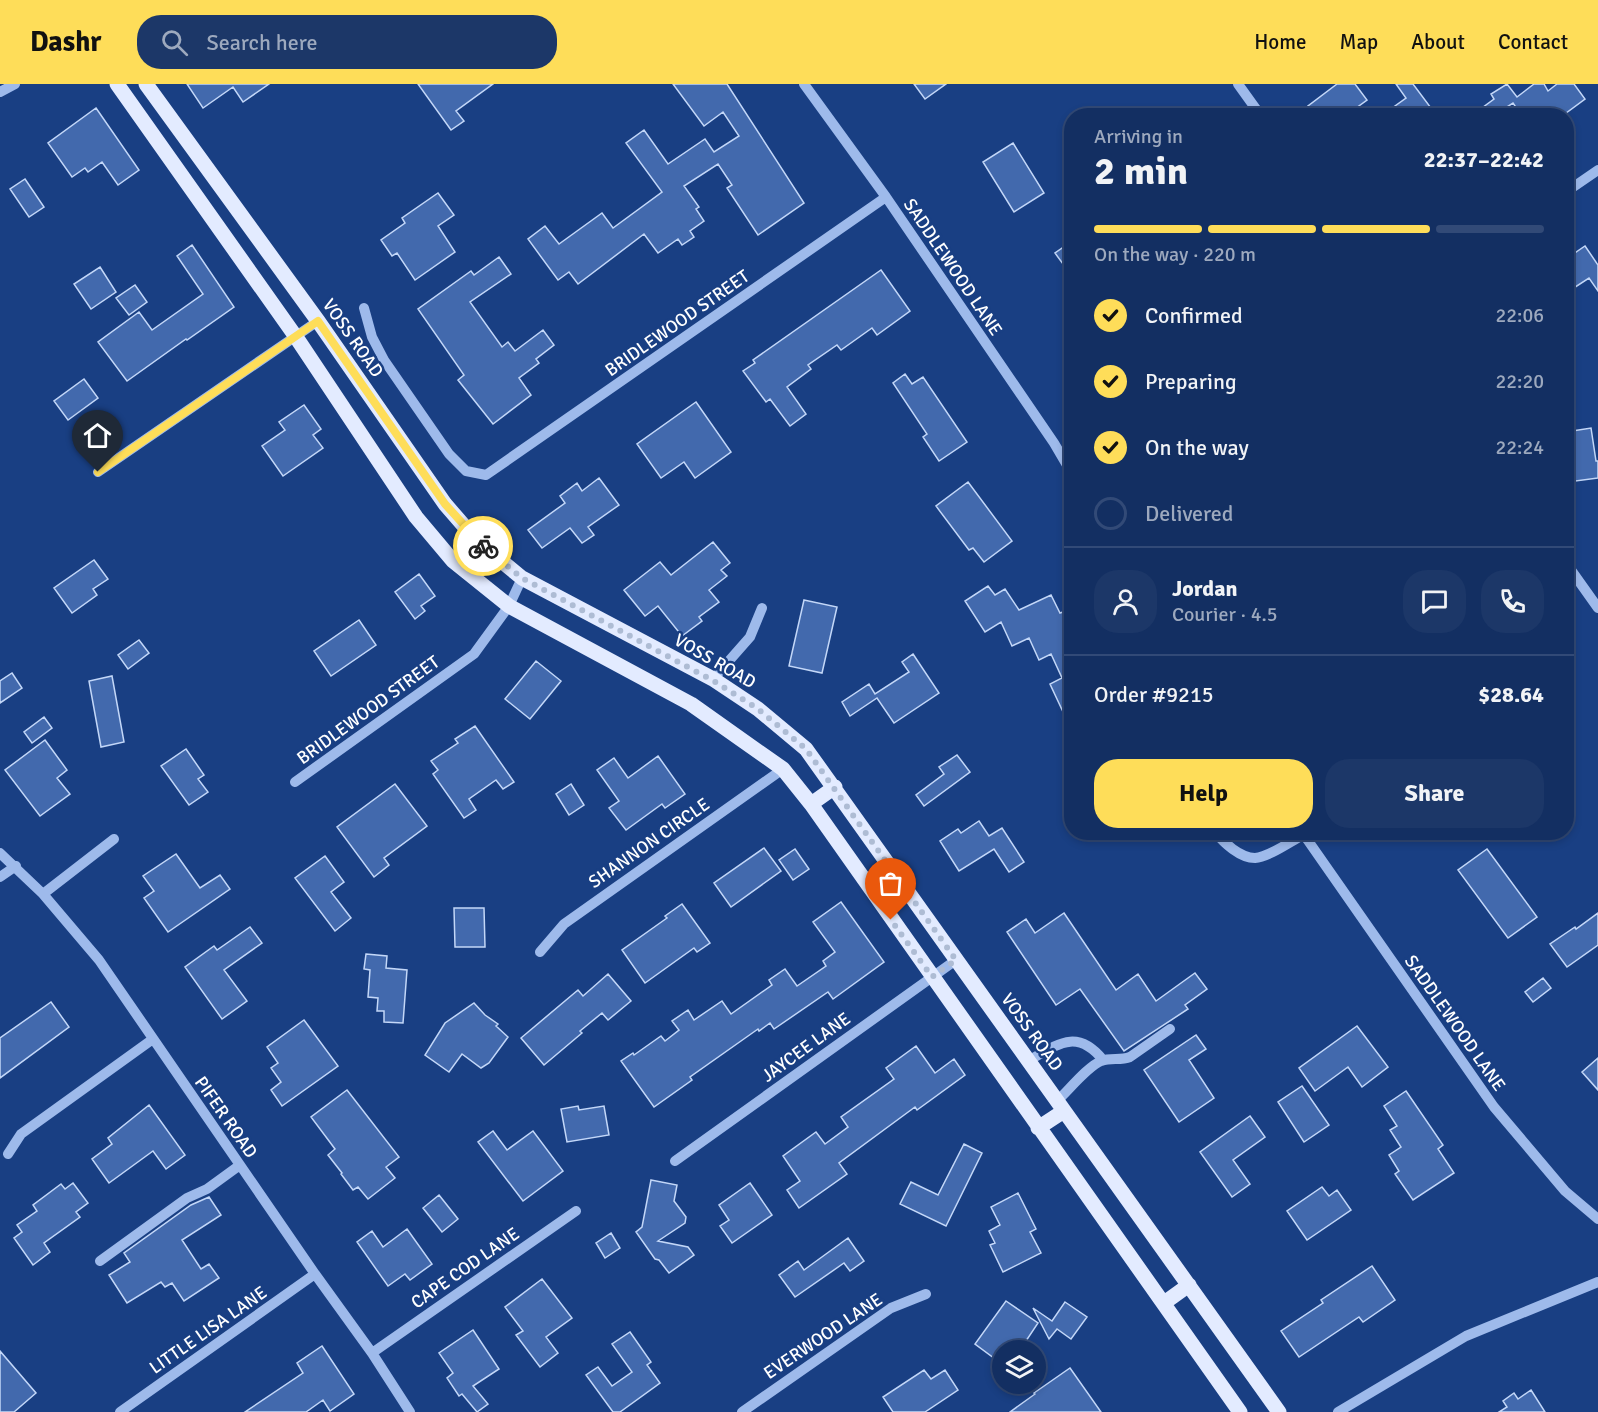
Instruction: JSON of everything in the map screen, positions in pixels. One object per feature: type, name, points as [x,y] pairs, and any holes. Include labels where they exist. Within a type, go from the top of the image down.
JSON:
[{"type":"main road","points":[[117,84],[296,337],[416,517],[453,561],[509,606],[691,704],[783,768],[811,804],[1240,1412]]},
{"type":"main road","name":"VOSS ROAD","points":[[146,84],[318,321],[445,504],[478,542],[522,578],[712,680],[758,709],[806,749],[1279,1412]]},
{"type":"main road","points":[[811,804],[835,787]]},
{"type":"main road","points":[[1038,1128],[1061,1106]]},
{"type":"main road","points":[[1164,1303],[1189,1285]]},
{"type":"street","points":[[0,92],[15,84]]},
{"type":"street","name":"SADDLEWOOD LANE","points":[[804,84],[886,197],[1064,460]]},
{"type":"street","points":[[1238,84],[1255,108]]},
{"type":"street","points":[[1574,186],[1598,170]]},
{"type":"street","name":"BRIDLEWOOD STREET","points":[[364,308],[372,337],[384,360],[449,454],[465,471],[486,476],[886,197]]},
{"type":"street","points":[[98,472],[318,321]]},
{"type":"street","points":[[1574,574],[1598,608]]},
{"type":"street","name":"BRIDLEWOOD STREET","points":[[295,782],[474,654],[509,606],[522,578]]},
{"type":"street","points":[[712,680],[750,637],[762,608]]},
{"type":"street","name":"SHANNON CIRCLE","points":[[540,952],[564,924],[783,768]]},
{"type":"street","points":[[44,894],[114,838]]},
{"type":"street","points":[[1224,840],[1237,852],[1255,858],[1274,851],[1292,840]]},
{"type":"street","name":"SADDLEWOOD LANE","points":[[1306,840],[1494,1107],[1565,1191],[1598,1219]]},
{"type":"street","name":"PIFER ROAD","points":[[0,853],[44,894],[99,960],[372,1353],[407,1411]]},
{"type":"street","points":[[0,877],[16,866]]},
{"type":"street","name":"JAYCEE LANE","points":[[675,1161],[956,960]]},
{"type":"street","points":[[1061,1106],[1094,1065],[1103,1060],[1113,1058],[1123,1060],[1130,1057],[1170,1029]]},
{"type":"street","points":[[8,1154],[21,1134],[153,1039]]},
{"type":"street","points":[[1028,1061],[1056,1045],[1082,1041],[1093,1047],[1103,1060]]},
{"type":"street","points":[[100,1261],[187,1198],[207,1189],[240,1165]]},
{"type":"street","name":"CAPE COD LANE","points":[[372,1353],[576,1211]]},
{"type":"street","name":"LITTLE LISA LANE","points":[[120,1412],[315,1274]]},
{"type":"street","points":[[1338,1412],[1466,1336],[1598,1282]]},
{"type":"street","name":"EVERWOOD LANE","points":[[742,1412],[891,1308],[926,1294]]},
{"type":"building","points":[[187,84],[269,84],[243,102],[233,87],[203,108]]},
{"type":"building","points":[[418,84],[493,84],[456,111],[464,121],[451,130]]},
{"type":"building","points":[[673,84],[727,84],[804,203],[758,235],[727,188],[732,185],[718,164],[684,186],[699,207],[696,209],[704,221],[690,231],[694,237],[682,245],[678,239],[658,253],[644,234],[578,284],[569,272],[558,280],[528,239],[545,226],[559,244],[602,213],[613,228],[662,192],[626,143],[644,130],[668,164],[705,139],[714,152],[739,136],[723,112],[704,126]]},
{"type":"building","points":[[914,84],[946,84],[925,99]]},
{"type":"building","points":[[1337,84],[1355,84],[1367,100],[1356,108],[1309,108],[1308,106]]},
{"type":"building","points":[[1396,84],[1413,84],[1431,108],[1392,108],[1406,98]]},
{"type":"building","points":[[1507,84],[1517,97],[1534,84],[1544,84],[1548,91],[1557,84],[1574,84],[1585,99],[1573,108],[1516,108],[1513,103],[1505,108],[1482,108],[1494,99],[1491,94]]},
{"type":"building","points":[[96,108],[139,170],[118,185],[102,162],[88,172],[85,168],[72,177],[48,143]]},
{"type":"building","points":[[1013,143],[1044,193],[1014,212],[983,162]]},
{"type":"building","points":[[25,179],[44,207],[29,217],[10,189]]},
{"type":"building","points":[[438,193],[454,215],[438,226],[455,252],[415,280],[397,253],[392,256],[381,240],[405,223],[402,218]]},
{"type":"building","points":[[192,245],[234,307],[127,381],[98,342],[139,312],[152,330],[203,294],[177,256]]},
{"type":"building","points":[[1585,246],[1598,265],[1598,291],[1589,278],[1574,288],[1574,254]]},
{"type":"building","points":[[1064,247],[1064,265],[1055,253]]},
{"type":"building","points":[[499,257],[511,274],[470,302],[502,347],[508,342],[515,351],[543,330],[554,345],[536,359],[539,363],[519,378],[531,395],[493,424],[458,380],[464,375],[418,309],[471,271],[474,275]]},
{"type":"building","points":[[100,267],[116,292],[91,309],[74,284]]},
{"type":"building","points":[[881,270],[910,311],[877,335],[872,328],[841,350],[837,345],[808,365],[811,369],[787,387],[806,414],[790,426],[770,399],[766,402],[743,371],[755,363],[753,360]]},
{"type":"building","points":[[135,285],[147,302],[129,315],[116,298]]},
{"type":"building","points":[[905,374],[912,384],[923,377],[967,442],[939,461],[923,437],[927,434],[893,383]]},
{"type":"building","points":[[84,379],[98,398],[68,420],[54,401]]},
{"type":"building","points":[[696,402],[731,452],[695,478],[684,462],[661,478],[637,444]]},
{"type":"building","points":[[304,405],[321,429],[313,435],[323,448],[283,476],[262,446],[285,430],[279,422]]},
{"type":"building","points":[[1591,428],[1596,461],[1598,461],[1598,478],[1574,481],[1574,431]]},
{"type":"building","points":[[599,478],[619,505],[588,527],[594,535],[582,543],[570,528],[542,548],[528,530],[565,503],[560,496],[577,483],[582,491]]},
{"type":"building","points":[[968,482],[1012,541],[984,562],[973,548],[969,550],[936,506]]},
{"type":"building","points":[[713,542],[730,563],[721,570],[727,576],[709,590],[719,602],[699,617],[702,621],[682,636],[658,606],[645,616],[624,590],[660,562],[671,575]]},
{"type":"building","points":[[94,560],[108,579],[93,589],[97,595],[72,613],[54,588]]},
{"type":"building","points":[[419,574],[435,596],[421,606],[425,611],[415,619],[395,592]]},
{"type":"building","points":[[988,586],[995,595],[1005,589],[1019,610],[1051,595],[1060,613],[1064,614],[1064,714],[1050,684],[1062,678],[1051,654],[1039,660],[1029,638],[1012,646],[1001,622],[985,632],[965,601]]},
{"type":"building","points":[[804,600],[837,607],[822,673],[789,666]]},
{"type":"building","points":[[359,620],[376,645],[331,676],[314,651]]},
{"type":"building","points":[[139,640],[149,653],[128,669],[118,655]]},
{"type":"building","points":[[913,654],[939,693],[894,723],[877,698],[850,716],[842,702],[869,684],[875,694],[909,672],[902,662]]},
{"type":"building","points":[[536,661],[561,681],[530,719],[505,699]]},
{"type":"building","points":[[12,673],[22,688],[0,703],[0,681]]},
{"type":"building","points":[[112,676],[124,742],[101,747],[89,681]]},
{"type":"building","points":[[44,717],[52,728],[32,743],[24,732]]},
{"type":"building","points":[[475,726],[514,782],[503,789],[496,780],[469,799],[476,810],[464,818],[433,774],[438,770],[431,761],[458,743],[455,739]]},
{"type":"building","points":[[45,740],[67,770],[57,778],[70,794],[40,816],[5,770]]},
{"type":"building","points":[[186,749],[204,775],[198,779],[208,792],[189,805],[161,766]]},
{"type":"building","points":[[957,755],[970,772],[924,806],[916,795],[944,774],[939,767]]},
{"type":"building","points":[[658,756],[685,794],[665,808],[662,804],[626,830],[609,808],[619,801],[597,770],[614,758],[628,778]]},
{"type":"building","points":[[395,784],[427,826],[384,858],[389,865],[374,877],[337,827]]},
{"type":"building","points":[[571,784],[584,805],[569,815],[556,794]]},
{"type":"building","points":[[979,821],[989,836],[1002,828],[1024,862],[1009,872],[994,849],[959,871],[940,841],[958,829],[961,833]]},
{"type":"building","points":[[764,848],[781,871],[731,907],[714,883]]},
{"type":"building","points":[[795,849],[809,869],[793,880],[779,860]]},
{"type":"building","points":[[1487,849],[1537,917],[1508,938],[1458,870]]},
{"type":"building","points":[[176,854],[200,888],[220,875],[230,889],[168,932],[144,898],[154,891],[143,876]]},
{"type":"building","points":[[325,856],[344,882],[331,892],[351,918],[335,931],[295,878]]},
{"type":"building","points":[[841,902],[884,962],[833,999],[828,992],[774,1029],[770,1023],[759,1031],[758,1029],[690,1077],[692,1080],[654,1107],[621,1061],[633,1053],[634,1055],[661,1036],[665,1041],[679,1030],[672,1021],[688,1010],[694,1020],[722,1001],[731,1014],[772,985],[769,980],[785,969],[797,986],[826,966],[823,961],[835,952],[813,922]]},
{"type":"building","points":[[682,904],[710,943],[697,952],[694,948],[645,983],[622,950],[667,918],[665,916]]},
{"type":"building","points":[[454,908],[484,908],[485,947],[455,947]]},
{"type":"building","points":[[1064,913],[1116,990],[1138,974],[1156,1001],[1195,973],[1207,989],[1185,1005],[1188,1009],[1124,1051],[1080,989],[1056,1005],[1007,932],[1026,919],[1035,933]]},
{"type":"building","points":[[1598,913],[1598,945],[1567,967],[1550,944]]},
{"type":"building","points":[[250,927],[262,943],[224,970],[247,1001],[222,1019],[185,967],[214,946],[217,950]]},
{"type":"building","points":[[366,954],[387,956],[386,968],[407,970],[403,1023],[384,1022],[384,1011],[377,1011],[378,998],[368,997],[370,970],[364,969]]},
{"type":"building","points":[[608,974],[631,1001],[608,1020],[602,1013],[544,1065],[521,1038],[578,990],[583,996]]},
{"type":"building","points":[[1543,978],[1551,988],[1533,1002],[1525,992]]},
{"type":"building","points":[[51,1002],[69,1027],[0,1078],[0,1038]]},
{"type":"building","points":[[474,1003],[498,1024],[496,1026],[508,1037],[489,1063],[481,1068],[462,1054],[449,1072],[425,1055],[445,1023]]},
{"type":"building","points":[[304,1020],[338,1066],[282,1106],[271,1090],[281,1082],[271,1068],[278,1063],[267,1047]]},
{"type":"building","points":[[1357,1026],[1388,1067],[1362,1087],[1348,1067],[1315,1091],[1299,1068]]},
{"type":"building","points":[[1196,1035],[1206,1049],[1189,1060],[1214,1098],[1179,1122],[1144,1070]]},
{"type":"building","points":[[916,1046],[935,1073],[954,1059],[965,1075],[917,1110],[915,1107],[839,1163],[847,1174],[799,1208],[787,1190],[800,1181],[783,1156],[816,1132],[825,1144],[848,1127],[841,1117],[894,1079],[886,1068]]},
{"type":"building","points":[[1598,1058],[1598,1090],[1582,1072]]},
{"type":"building","points":[[1302,1086],[1329,1125],[1304,1142],[1278,1102]]},
{"type":"building","points":[[347,1090],[399,1157],[386,1167],[395,1178],[368,1199],[358,1187],[353,1190],[341,1174],[328,1155],[335,1149],[311,1117]]},
{"type":"building","points":[[1406,1091],[1443,1145],[1438,1149],[1454,1173],[1413,1200],[1395,1174],[1399,1171],[1389,1155],[1401,1147],[1390,1130],[1397,1126],[1384,1106]]},
{"type":"building","points":[[149,1105],[185,1155],[166,1169],[153,1151],[109,1183],[92,1159],[112,1144],[108,1138]]},
{"type":"building","points":[[578,1106],[579,1110],[604,1106],[609,1135],[567,1142],[561,1109]]},
{"type":"building","points":[[1250,1116],[1265,1137],[1233,1160],[1250,1184],[1232,1197],[1200,1152]]},
{"type":"building","points":[[493,1131],[507,1150],[533,1131],[563,1171],[523,1201],[478,1142]]},
{"type":"building","points":[[964,1144],[982,1153],[946,1226],[900,1204],[911,1182],[938,1195]]},
{"type":"building","points":[[651,1180],[677,1185],[674,1201],[686,1217],[685,1223],[658,1241],[688,1247],[694,1255],[669,1273],[659,1260],[655,1259],[636,1232],[642,1227]]},
{"type":"building","points":[[73,1183],[88,1203],[76,1212],[80,1217],[44,1243],[50,1252],[33,1265],[14,1238],[22,1232],[17,1225],[37,1211],[33,1205],[61,1184],[65,1189]]},
{"type":"building","points":[[750,1183],[772,1215],[732,1243],[720,1226],[729,1220],[719,1205]]},
{"type":"building","points":[[1322,1187],[1329,1196],[1337,1190],[1351,1210],[1307,1240],[1287,1211]]},
{"type":"building","points":[[1018,1193],[1036,1229],[1030,1232],[1041,1253],[1003,1272],[990,1245],[995,1243],[989,1231],[1000,1225],[991,1207]]},
{"type":"building","points":[[439,1195],[458,1219],[442,1232],[423,1208]]},
{"type":"building","points":[[209,1197],[221,1215],[182,1240],[201,1269],[209,1264],[219,1278],[184,1301],[172,1283],[165,1287],[161,1282],[127,1303],[109,1275],[130,1262],[124,1253],[191,1205]]},
{"type":"building","points":[[407,1229],[432,1264],[410,1280],[405,1274],[388,1286],[357,1242],[372,1231],[383,1247]]},
{"type":"building","points":[[611,1233],[620,1248],[605,1258],[596,1243]]},
{"type":"building","points":[[848,1238],[864,1261],[850,1271],[844,1263],[795,1297],[779,1275],[798,1261],[804,1270]]},
{"type":"building","points":[[1372,1266],[1395,1300],[1363,1322],[1359,1317],[1299,1357],[1281,1331],[1323,1303],[1321,1300]]},
{"type":"building","points":[[542,1279],[572,1318],[546,1337],[558,1353],[540,1367],[516,1335],[523,1331],[505,1307]]},
{"type":"building","points":[[1006,1301],[1038,1323],[1027,1340],[992,1340],[992,1357],[975,1344]]},
{"type":"building","points":[[1065,1302],[1087,1317],[1071,1339],[1057,1329],[1049,1339],[1033,1308],[1052,1321]]},
{"type":"building","points":[[473,1330],[499,1369],[473,1386],[488,1404],[477,1412],[462,1394],[459,1396],[447,1378],[453,1373],[439,1353]]},
{"type":"building","points":[[630,1332],[651,1362],[647,1365],[660,1383],[620,1412],[613,1412],[586,1375],[598,1367],[612,1386],[632,1372],[612,1344]]},
{"type":"building","points":[[322,1346],[354,1394],[330,1411],[323,1400],[306,1412],[245,1412],[303,1373],[297,1363]]},
{"type":"building","points":[[0,1351],[36,1393],[14,1412],[0,1412]]},
{"type":"building","points":[[1070,1368],[1101,1412],[1010,1412],[1035,1394],[1046,1394],[1046,1385]]},
{"type":"building","points":[[924,1370],[931,1379],[945,1370],[958,1390],[925,1412],[893,1412],[883,1397]]},
{"type":"building","points":[[1531,1390],[1545,1412],[1499,1412],[1507,1407],[1503,1401],[1514,1393],[1518,1399]]},
{"type":"way so far","points":[[483,546],[522,578],[712,680],[758,709],[806,749],[956,960],[932,977],[891,920]]},
{"type":"route","points":[[98,472],[318,321],[445,504],[483,546]]}]
